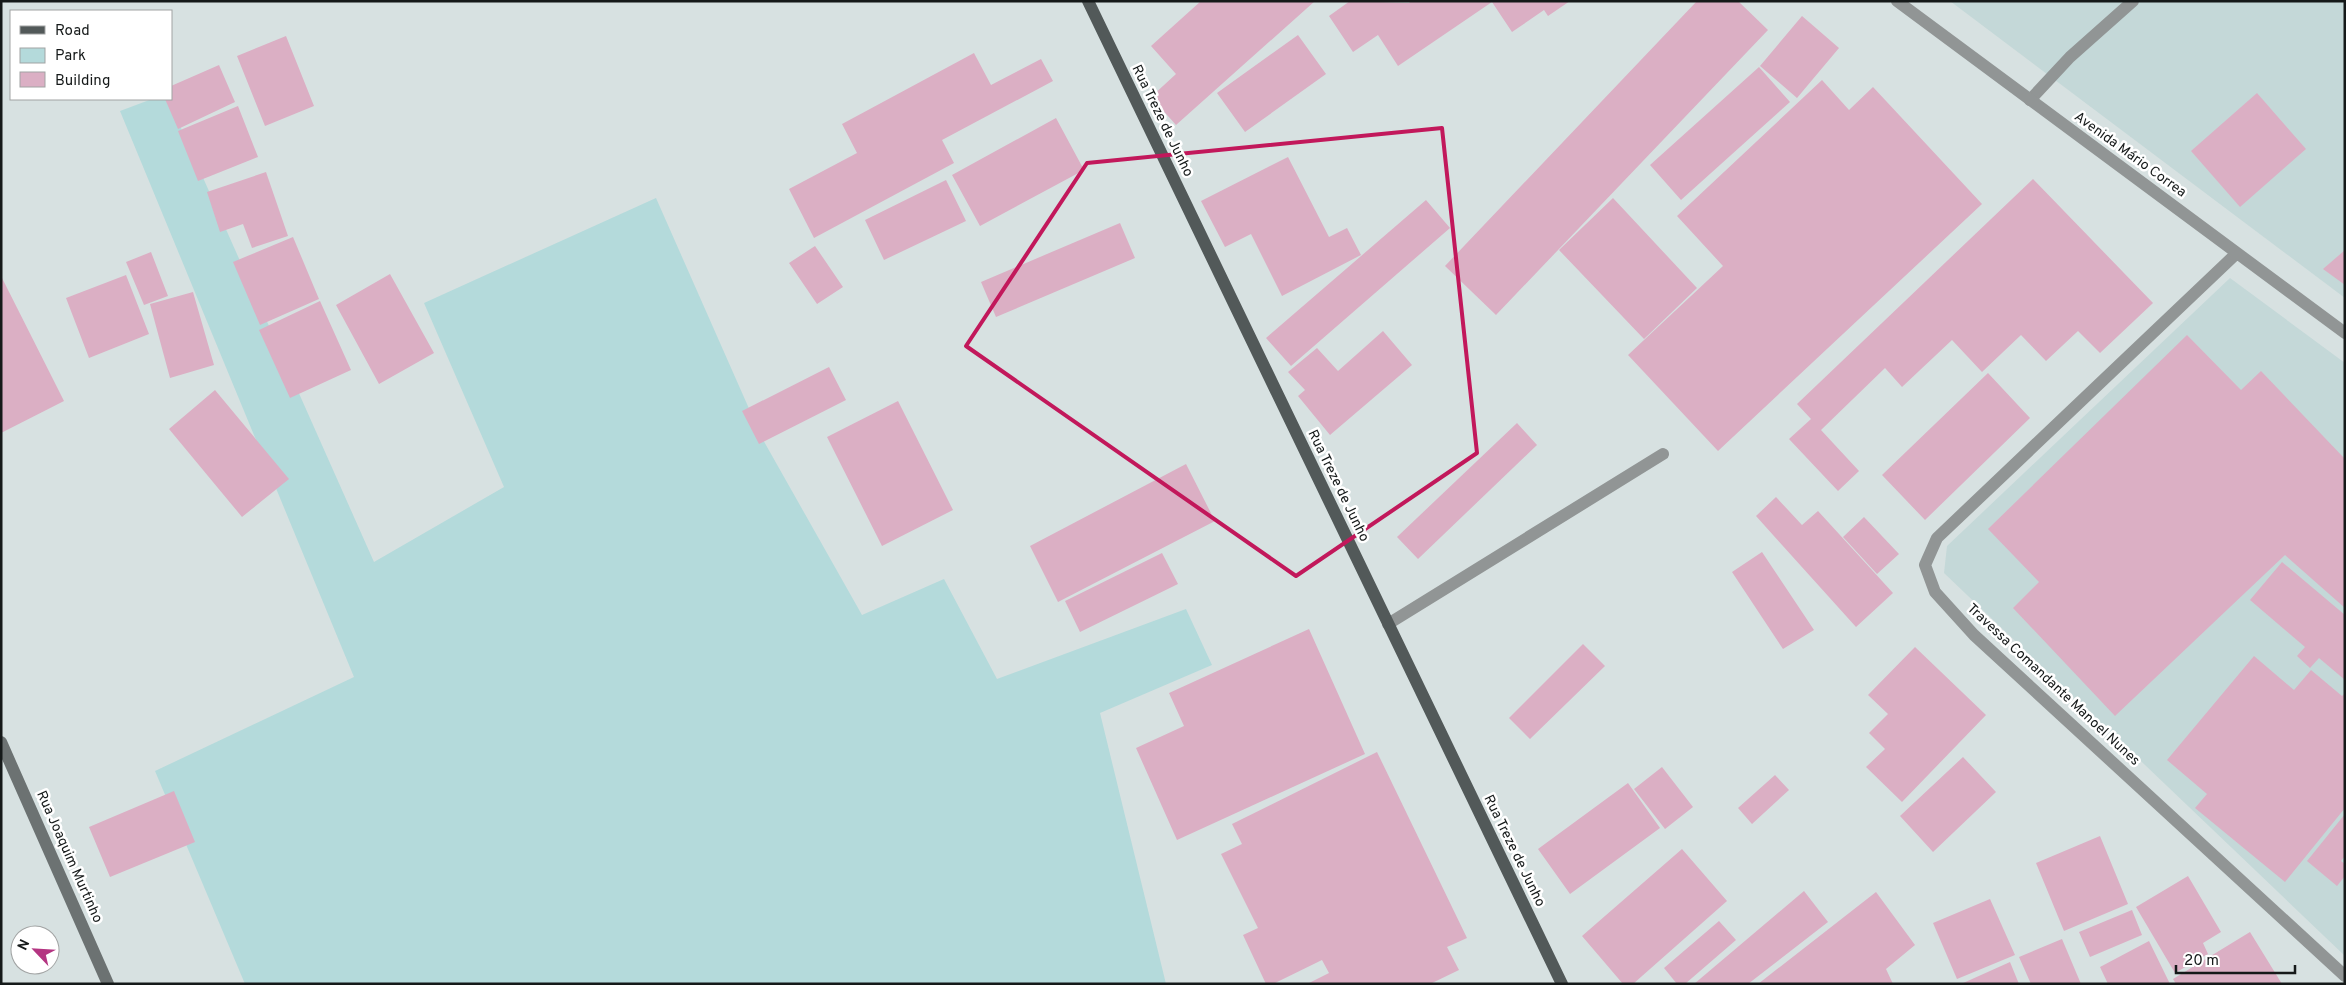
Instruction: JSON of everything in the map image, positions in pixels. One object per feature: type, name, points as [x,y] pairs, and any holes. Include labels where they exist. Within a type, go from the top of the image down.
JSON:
[{"type":"main road","name":"Rua Treze de Junho","points":[[1088,1],[1562,984]]},
{"type":"street","name":"Avenida Mário Correa","points":[[1897,1],[2345,333]]},
{"type":"street","points":[[2030,100],[2070,57],[2133,1]]},
{"type":"street","name":"Travessa Comandante Manoel Nunes","points":[[2237,253],[1937,538],[1926,566],[1935,592],[1974,635],[2345,976]]},
{"type":"street","points":[[1388,624],[1663,454]]},
{"type":"street","name":"Rua Joaquim Murtinho","points":[[1,742],[108,984]]},
{"type":"highlighted area","points":[[1442,128],[1477,453],[1296,576],[966,346],[1087,163]]},
{"type":"shaded area","points":[[1950,1],[2345,1],[2345,298]]},
{"type":"shaded area","points":[[2230,278],[2345,363],[2345,956],[1944,573],[1947,546]]},
{"type":"green space","points":[[149,100],[168,100],[374,562],[504,487],[424,303],[656,198],[762,438],[862,615],[944,579],[997,679],[1186,609],[1212,665],[1100,713],[1166,984],[245,984],[155,771],[354,677],[120,111]]},
{"type":"building","points":[[1201,1],[1315,1],[1176,125],[1151,97],[1176,74],[1151,46]]},
{"type":"building","points":[[1350,1],[1409,3],[1411,1],[1570,1],[1548,16],[1544,10],[1512,32],[1492,2],[1398,66],[1378,35],[1353,52],[1329,16]]},
{"type":"building","points":[[1697,1],[1738,1],[1768,30],[1496,315],[1445,266]]},
{"type":"building","points":[[1802,16],[1839,48],[1797,98],[1760,66]]},
{"type":"building","points":[[1298,35],[1326,74],[1245,132],[1217,93]]},
{"type":"building","points":[[286,36],[314,106],[265,126],[237,56]]},
{"type":"building","points":[[974,53],[991,85],[1041,59],[1053,81],[942,140],[954,163],[814,238],[789,189],[857,153],[842,124]]},
{"type":"building","points":[[219,65],[235,102],[178,129],[165,100],[172,100],[172,86]]},
{"type":"building","points":[[1759,67],[1790,102],[1681,200],[1650,165]]},
{"type":"building","points":[[1822,80],[1849,110],[1873,87],[1982,204],[1718,451],[1628,355],[1723,266],[1677,216]]},
{"type":"building","points":[[2257,93],[2306,149],[2240,207],[2191,151]]},
{"type":"building","points":[[238,106],[258,157],[198,181],[178,131]]},
{"type":"building","points":[[1056,118],[1084,170],[980,226],[952,175]]},
{"type":"building","points":[[1288,157],[1329,237],[1347,228],[1361,255],[1282,296],[1251,234],[1225,247],[1201,201]]},
{"type":"building","points":[[266,172],[288,236],[252,248],[243,224],[220,232],[207,192]]},
{"type":"building","points":[[2033,179],[2153,303],[2100,353],[2078,331],[2046,361],[2021,335],[1982,372],[1952,340],[1902,387],[1885,368],[1821,430],[1859,471],[1838,491],[1789,439],[1811,419],[1797,404]]},
{"type":"building","points":[[946,180],[966,221],[884,260],[865,220]]},
{"type":"building","points":[[1613,198],[1697,288],[1644,339],[1559,250]]},
{"type":"building","points":[[1426,200],[1450,228],[1291,366],[1266,338]]},
{"type":"building","points":[[1120,223],[1135,258],[996,317],[981,282]]},
{"type":"building","points":[[293,237],[319,299],[260,325],[233,262]]},
{"type":"building","points":[[815,246],[843,287],[817,304],[789,263]]},
{"type":"building","points":[[2345,250],[2345,285],[2323,269]]},
{"type":"building","points":[[151,252],[168,296],[144,305],[126,262]]},
{"type":"building","points":[[390,274],[434,353],[379,384],[336,305]]},
{"type":"building","points":[[126,275],[149,334],[89,358],[66,298]]},
{"type":"building","points":[[1,276],[64,401],[1,433]]},
{"type":"building","points":[[193,292],[214,365],[170,378],[150,304]]},
{"type":"building","points":[[320,301],[351,370],[290,398],[259,330]]},
{"type":"building","points":[[1383,331],[1412,365],[1330,435],[1298,396],[1305,390],[1288,372],[1317,348],[1338,371]]},
{"type":"building","points":[[2187,335],[2241,390],[2261,371],[2345,459],[2345,608],[2285,555],[2115,716],[2013,608],[2039,582],[1988,529]]},
{"type":"building","points":[[829,367],[846,400],[759,444],[742,411]]},
{"type":"building","points":[[1988,373],[2030,418],[1925,520],[1882,475]]},
{"type":"building","points":[[215,390],[289,479],[242,517],[169,429]]},
{"type":"building","points":[[898,401],[953,510],[882,546],[827,437]]},
{"type":"building","points":[[1517,423],[1537,445],[1418,559],[1397,537]]},
{"type":"building","points":[[1186,464],[1215,521],[1058,602],[1030,546]]},
{"type":"building","points":[[1776,497],[1802,525],[1818,511],[1893,593],[1856,627],[1756,516]]},
{"type":"building","points":[[1864,517],[1899,554],[1877,574],[1843,537]]},
{"type":"building","points":[[1762,552],[1814,630],[1783,649],[1732,572]]},
{"type":"building","points":[[1162,553],[1178,584],[1080,632],[1065,601]]},
{"type":"building","points":[[2282,562],[2345,615],[2345,680],[2319,658],[2310,668],[2297,656],[2305,647],[2250,600]]},
{"type":"building","points":[[1309,629],[1365,754],[1177,840],[1136,748],[1184,726],[1169,693]]},
{"type":"building","points":[[1583,644],[1605,666],[1530,739],[1509,718]]},
{"type":"building","points":[[1915,647],[1986,715],[1902,802],[1866,767],[1885,749],[1869,733],[1888,714],[1868,695]]},
{"type":"building","points":[[2254,656],[2294,690],[2311,670],[2342,696],[2345,693],[2345,808],[2285,882],[2195,808],[2207,794],[2167,760]]},
{"type":"building","points":[[1377,752],[1467,938],[1447,947],[1459,970],[1430,984],[1307,984],[1329,973],[1322,960],[1273,984],[1266,984],[1243,935],[1258,928],[1221,854],[1242,844],[1232,824]]},
{"type":"building","points":[[1963,757],[1996,792],[1933,852],[1900,816]]},
{"type":"building","points":[[1662,767],[1693,807],[1665,829],[1634,789]]},
{"type":"building","points":[[1775,775],[1789,790],[1752,824],[1738,808]]},
{"type":"building","points":[[1628,783],[1660,828],[1570,894],[1538,849]]},
{"type":"building","points":[[174,791],[195,842],[110,877],[89,827]]},
{"type":"building","points":[[2345,814],[2345,856],[2341,861],[2345,864],[2345,876],[2337,886],[2307,861]]},
{"type":"building","points":[[2100,836],[2128,904],[2064,931],[2036,863]]},
{"type":"building","points":[[1682,849],[1727,901],[1633,984],[1623,984],[1582,936]]},
{"type":"building","points":[[2188,876],[2221,932],[2203,943],[2208,954],[2175,973],[2136,907]]},
{"type":"building","points":[[1804,891],[1828,922],[1748,984],[1694,984]]},
{"type":"building","points":[[1876,892],[1915,945],[1886,969],[1893,984],[1758,984]]},
{"type":"building","points":[[1990,899],[2015,955],[1957,979],[1933,923]]},
{"type":"building","points":[[2132,910],[2142,935],[2090,957],[2079,932]]},
{"type":"building","points":[[1719,921],[1736,940],[1685,984],[1677,984],[1664,968]]},
{"type":"building","points":[[2250,932],[2282,984],[2176,984],[2173,979]]},
{"type":"building","points":[[2062,939],[2081,984],[2031,984],[2019,957]]},
{"type":"building","points":[[2149,941],[2170,984],[2108,984],[2100,967]]},
{"type":"building","points":[[2010,962],[2019,984],[1961,984]]}]
